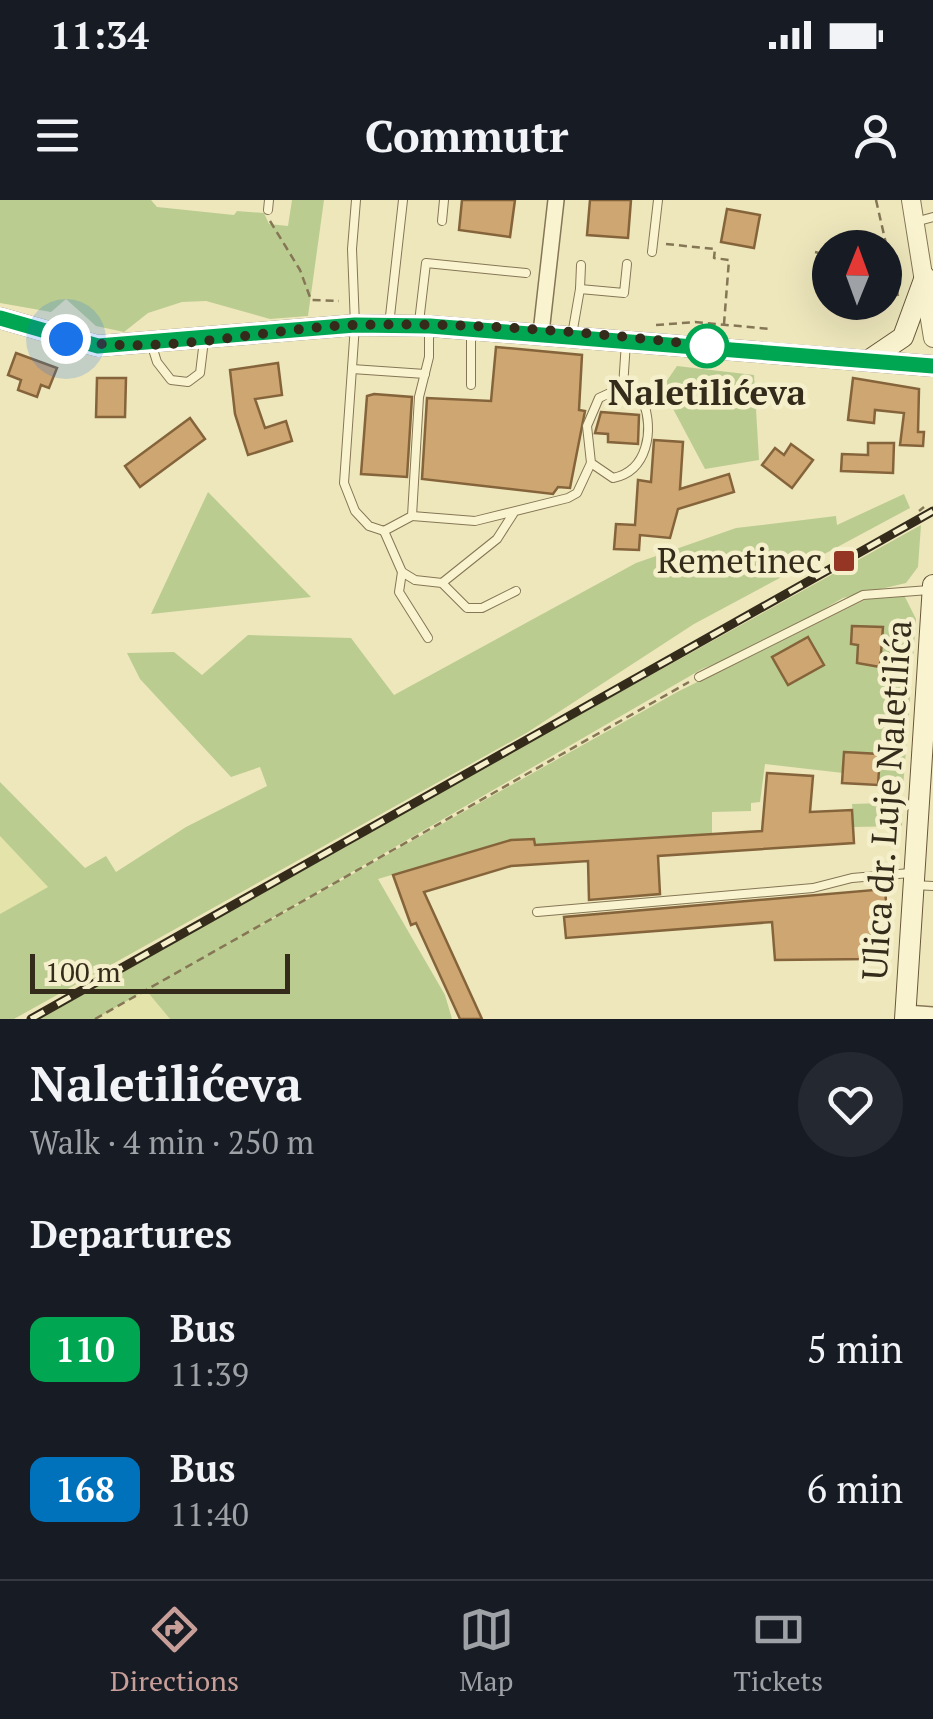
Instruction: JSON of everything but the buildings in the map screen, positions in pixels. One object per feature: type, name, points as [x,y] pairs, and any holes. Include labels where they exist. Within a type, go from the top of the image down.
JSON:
[{"type":"main road","points":[[870,358],[903,337],[925,277]]},
{"type":"main road","points":[[1,322],[98,346],[355,325],[424,326],[870,358],[933,366]]},
{"type":"main road","name":"Ulica dr. Luje Naletilića","points":[[905,1016],[921,881],[933,588]]},
{"type":"street","points":[[540,333],[556,200]]},
{"type":"street","points":[[910,200],[924,220],[925,277],[933,338]]},
{"type":"street","points":[[905,1016],[933,1015]]},
{"type":"lane","points":[[356,200],[352,302],[355,325],[344,483],[355,511],[369,526],[384,531],[412,516],[474,521],[512,514],[577,493],[591,464]]},
{"type":"lane","points":[[389,326],[403,200]]},
{"type":"lane","points":[[442,221],[444,200]]},
{"type":"lane","points":[[653,248],[658,200]]},
{"type":"lane","points":[[412,516],[425,374],[426,263],[526,273]]},
{"type":"lane","points":[[580,289],[624,293],[626,264]]},
{"type":"lane","points":[[572,335],[581,265]]},
{"type":"lane","points":[[471,328],[471,385]]},
{"type":"lane","points":[[151,343],[157,362],[171,380],[188,382],[200,372],[204,340]]},
{"type":"lane","points":[[623,387],[626,340]]},
{"type":"lane","points":[[352,369],[425,374]]},
{"type":"lane","points":[[623,387],[643,401],[649,416],[644,450],[626,475],[613,478],[591,464],[586,450],[590,411],[600,398],[623,387]]},
{"type":"lane","points":[[442,584],[497,539],[512,514]]},
{"type":"lane","points":[[384,531],[402,572],[399,592],[428,638]]},
{"type":"lane","points":[[402,572],[415,580],[442,584],[467,608],[482,608],[516,592]]},
{"type":"lane","points":[[699,677],[863,594],[933,588]]},
{"type":"lane","points":[[538,912],[813,888],[852,878],[921,881]]},
{"type":"path","points":[[876,200],[882,230]]},
{"type":"path","points":[[268,205],[268,218],[300,270],[312,300],[352,302]]},
{"type":"path","points":[[653,248],[715,249],[714,258],[729,260],[724,325]]},
{"type":"path","points":[[919,511],[924,507]]},
{"type":"path","points":[[95,1019],[699,677]]},
{"type":"shaded area","points":[[0,836],[48,887],[0,914]]},
{"type":"shaded area","points":[[147,990],[170,1019],[95,1019]]},
{"type":"green space","points":[[0,200],[151,200],[157,207],[234,215],[237,211],[264,213],[269,224],[288,226],[292,200],[324,200],[308,316],[270,319],[206,301],[182,302],[148,313],[124,332],[96,326],[66,299],[51,312],[0,303]]},
{"type":"green space","points":[[677,366],[754,375],[759,460],[705,469],[662,388]]},
{"type":"green space","points":[[208,492],[311,597],[151,614]]},
{"type":"green space","points":[[904,494],[910,508],[694,624],[528,732],[14,1019],[0,1019],[0,914],[48,887],[0,836],[0,782],[85,868],[106,856],[116,872],[186,827],[267,786],[260,767],[231,777],[140,679],[127,653],[174,652],[202,675],[248,635],[351,638],[394,695],[636,563],[736,528],[836,516],[837,525]]},
{"type":"green space","points":[[921,525],[918,567],[906,583],[843,598],[761,645],[702,669],[221,948],[679,691],[875,595],[905,597],[916,619],[903,788],[878,785],[879,754],[844,752],[843,773],[765,764],[760,802],[751,803],[751,811],[712,812],[712,834],[535,845],[510,840],[378,879],[445,995],[452,1019],[170,1019],[146,990],[95,1019],[31,1019]]},
{"type":"green space","points":[[884,803],[903,808],[902,826],[854,827],[852,804]]},
{"type":"railway","points":[[31,1019],[933,511]]},
{"type":"bus line","name":"110","points":[[0,318],[98,346],[355,325],[430,326],[933,366]]},
{"type":"place","name":"Naletilićeva","points":[[707,346]]},
{"type":"place","name":"Remetinec","points":[[844,561]]},
{"type":"route","points":[[66,339],[98,346],[355,325],[471,328],[707,346]]}]
